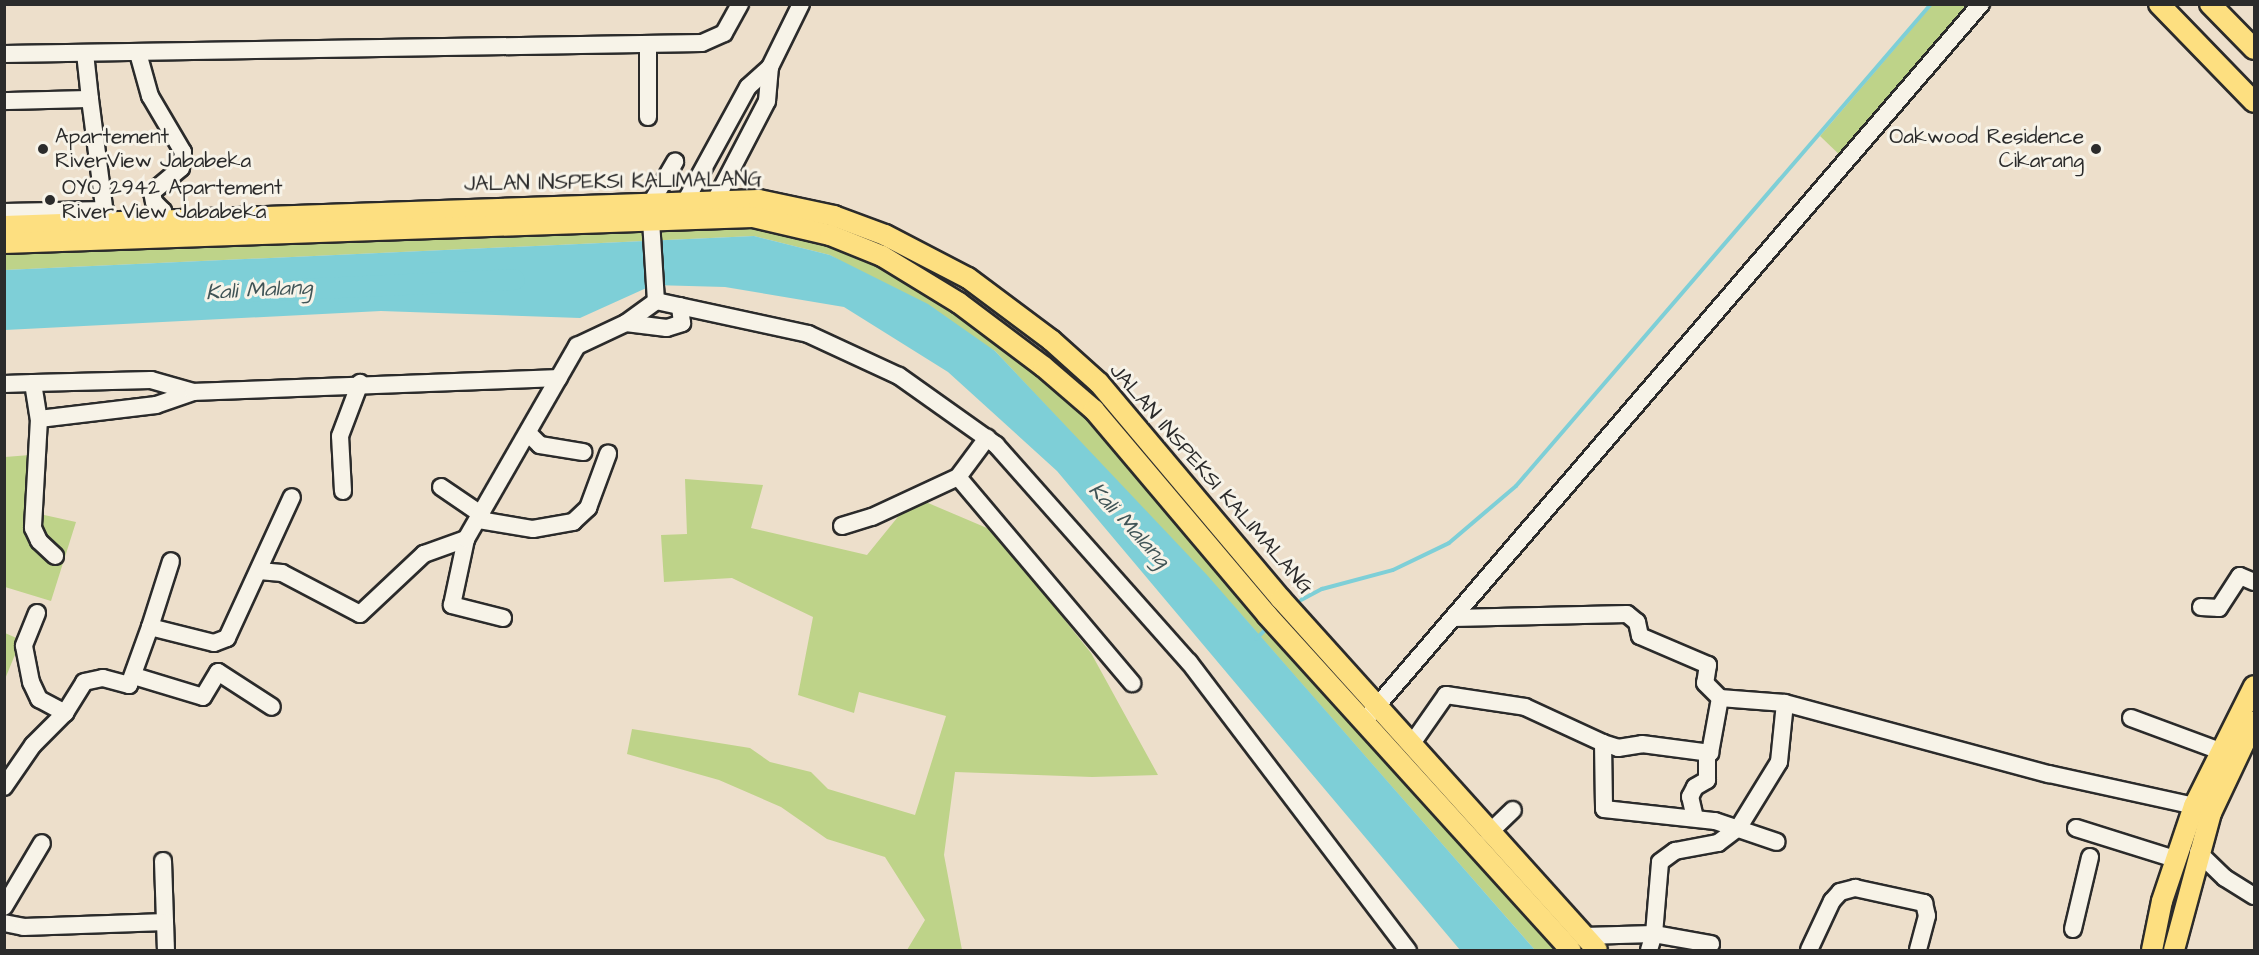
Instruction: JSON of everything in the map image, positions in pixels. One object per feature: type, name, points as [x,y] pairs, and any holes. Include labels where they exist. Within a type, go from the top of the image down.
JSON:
[{"type":"main road","points":[[2159,4],[2254,102]]},
{"type":"main road","points":[[2216,6],[2254,49]]},
{"type":"main road","name":"JALAN INSPEKSI KALIMALANG","points":[[743,208],[810,229],[882,256],[959,303],[1076,394],[1130,450],[1267,615],[1370,714],[1411,745],[1457,811],[1489,833],[1532,893]]},
{"type":"main road","name":"JALAN INSPEKSI KALIMALANG","points":[[4,226],[106,216],[163,220],[805,208],[885,235],[968,278],[1051,340],[1124,408],[1370,714],[1532,893],[1584,946]]},
{"type":"main road","name":"JALAN INSPEKSI KALIMALANG","points":[[4,243],[651,211]]},
{"type":"main road","points":[[1076,394],[1093,377]]},
{"type":"main road","points":[[2152,951],[2175,859],[2194,806],[2254,686]]},
{"type":"main road","points":[[2178,950],[2198,852],[2211,813],[2254,723]]},
{"type":"street","points":[[4,54],[702,43],[724,33],[740,4]]},
{"type":"street","points":[[715,209],[767,101],[770,67],[801,4]]},
{"type":"street","points":[[1370,714],[1981,4]]},
{"type":"street","points":[[648,44],[648,117]]},
{"type":"street","points":[[138,53],[150,96],[183,152],[181,168],[152,192],[154,202],[163,211],[163,220]]},
{"type":"street","points":[[4,212],[106,216],[85,54]]},
{"type":"street","points":[[685,210],[748,87],[770,67]]},
{"type":"street","points":[[4,101],[90,99]]},
{"type":"street","points":[[503,618],[452,605],[466,539],[481,517],[577,346],[626,323],[654,295],[651,211],[675,162]]},
{"type":"street","points":[[654,295],[680,306],[779,326],[848,350],[908,382],[987,438],[1189,662],[1408,951]]},
{"type":"street","points":[[626,323],[654,329],[682,323],[680,306]]},
{"type":"street","points":[[39,419],[156,405],[193,392],[360,383],[559,378]]},
{"type":"street","points":[[4,384],[151,380],[193,392]]},
{"type":"street","points":[[33,382],[39,419],[33,528],[39,541],[55,556]]},
{"type":"street","points":[[343,491],[340,436],[360,383]]},
{"type":"street","points":[[528,433],[540,445],[584,452]]},
{"type":"street","points":[[842,526],[872,517],[958,477],[987,438]]},
{"type":"street","points":[[441,487],[481,517],[533,529],[573,522],[588,508],[608,454]]},
{"type":"street","points":[[958,477],[1132,683]]},
{"type":"street","points":[[150,627],[222,642],[235,627],[292,497]]},
{"type":"street","points":[[259,571],[282,573],[360,614],[424,554],[466,539]]},
{"type":"street","points":[[4,787],[33,745],[65,713],[90,678],[103,678],[125,686],[134,676],[171,561]]},
{"type":"street","points":[[2201,607],[2219,608],[2240,576],[2254,582]]},
{"type":"street","points":[[36,614],[24,646],[31,682],[39,699],[65,713]]},
{"type":"street","points":[[1453,618],[1627,614],[1637,622],[1641,636],[1708,665],[1706,683],[1720,698],[1785,703],[2049,774],[2194,806]]},
{"type":"street","points":[[134,676],[203,697],[218,672],[272,707]]},
{"type":"street","points":[[1411,745],[1426,727],[1440,699],[1452,693],[1525,707],[1618,748],[1642,744],[1707,753],[1712,752],[1715,742],[1720,698]]},
{"type":"street","points":[[1652,942],[1660,862],[1675,851],[1718,843],[1739,827],[1779,762],[1785,703]]},
{"type":"street","points":[[2131,718],[2220,751]]},
{"type":"street","points":[[1603,743],[1604,808],[1695,818],[1739,827],[1777,842]]},
{"type":"street","points":[[1695,818],[1690,797],[1695,787],[1707,780],[1707,753]]},
{"type":"street","points":[[1489,833],[1513,810]]},
{"type":"street","points":[[2076,828],[2175,859]]},
{"type":"street","points":[[4,907],[42,843]]},
{"type":"street","points":[[2198,852],[2225,879],[2254,896]]},
{"type":"street","points":[[2073,929],[2090,857]]},
{"type":"street","points":[[164,861],[166,951]]},
{"type":"street","points":[[1809,951],[1832,901],[1840,892],[1855,888],[1924,903],[1927,916],[1918,951]]},
{"type":"street","points":[[4,923],[24,927],[165,922]]},
{"type":"street","points":[[1584,946],[1652,942],[1711,944]]},
{"type":"green space","points":[[1932,5],[1981,5],[1846,161],[1820,136]]},
{"type":"green space","points":[[685,218],[830,235],[1044,367],[1571,950],[1535,950],[1238,611],[995,351],[830,255],[754,236],[5,270],[5,244]]},
{"type":"green space","points":[[30,455],[26,511],[76,522],[51,601],[5,587],[5,457]]},
{"type":"green space","points":[[685,479],[763,485],[751,528],[867,555],[914,497],[994,531],[1091,653],[1158,775],[1092,777],[955,772],[944,855],[962,950],[907,950],[925,920],[885,857],[827,839],[781,807],[719,780],[627,754],[632,729],[750,748],[770,762],[811,772],[828,789],[915,815],[946,716],[859,692],[854,713],[798,695],[813,617],[732,578],[664,582],[661,535],[687,534]]},
{"type":"green space","points":[[5,633],[21,640],[5,679]]},
{"type":"water","points":[[754,236],[830,255],[928,304],[995,351],[1207,575],[1535,950],[1460,950],[1057,471],[948,372],[844,307],[725,287],[653,285],[580,318],[381,311],[5,330],[5,270]]},
{"type":"waterway","points":[[1301,600],[1322,589],[1393,570],[1449,543],[1516,486],[1931,4]]},
{"type":"waterway","name":"Kali Malang","points":[[230,292],[514,279]]},
{"type":"waterway","points":[[1256,639],[1266,629]]},
{"type":"place","name":"Apartement RiverView Jababeka","points":[[43,149]]},
{"type":"place","name":"Oakwood Residence Cikarang","points":[[2096,149]]},
{"type":"place","name":"OYO 2942 Apartement River View Jababeka","points":[[50,200]]}]
